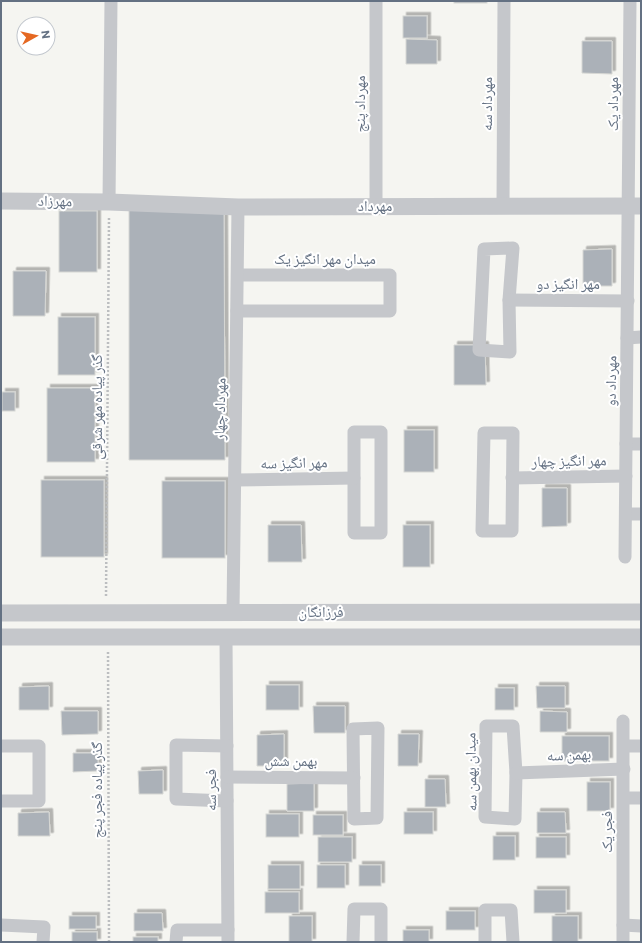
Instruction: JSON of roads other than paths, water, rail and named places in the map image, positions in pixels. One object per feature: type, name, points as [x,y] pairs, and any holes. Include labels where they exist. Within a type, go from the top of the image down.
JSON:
[{"type":"street","points":[[109,202],[111,1]]},
{"type":"street","name":"مهرداد پنج","points":[[376,1],[376,206]]},
{"type":"street","name":"مهرداد سه","points":[[503,206],[504,1]]},
{"type":"street","name":"مهرداد یک","points":[[630,1],[635,206]]},
{"type":"street","name":"مهرزاد","points":[[1,201],[109,202]]},
{"type":"street","name":"مهرداد","points":[[109,202],[238,206],[635,206]]},
{"type":"street","name":"مهرداد چهار","points":[[233,612],[238,206]]},
{"type":"street","name":"مهرداد دو","points":[[625,557],[628,301],[635,263],[635,206]]},
{"type":"street","points":[[512,248],[509,300],[510,352],[479,350],[484,249],[512,248]]},
{"type":"street","name":"میدان مهر انگیز یک","points":[[237,311],[390,311],[390,275],[238,274]]},
{"type":"street","name":"مهر انگیز دو","points":[[509,300],[628,301]]},
{"type":"street","points":[[627,338],[641,338]]},
{"type":"street","points":[[354,432],[381,432],[381,533],[354,533],[354,478],[354,432]]},
{"type":"street","points":[[484,433],[513,433],[512,478],[512,531],[482,531],[484,433]]},
{"type":"street","points":[[626,444],[641,444]]},
{"type":"street","name":"مهر انگیز چهار","points":[[512,478],[626,476]]},
{"type":"street","name":"مهر انگیز سه","points":[[235,480],[354,478]]},
{"type":"street","points":[[626,514],[641,514]]},
{"type":"street","name":"فرزانگان","points":[[1,613],[641,612]]},
{"type":"street","name":"فرزانگان","points":[[1,637],[641,637]]},
{"type":"street","name":"فجر سه","points":[[226,638],[228,936]]},
{"type":"street","name":"فجر یک","points":[[623,721],[623,942]]},
{"type":"street","name":"میدان بهمن سه","points":[[486,726],[512,726],[516,773],[515,819],[485,817],[486,726]]},
{"type":"street","points":[[352,728],[378,728],[377,818],[354,819],[354,778],[352,728]]},
{"type":"street","points":[[227,746],[176,745],[176,799],[227,801]]},
{"type":"street","points":[[1,746],[39,746],[39,801],[1,800]]},
{"type":"street","points":[[624,746],[641,746]]},
{"type":"street","name":"بهمن سه","points":[[516,773],[624,769]]},
{"type":"street","name":"بهمن شش","points":[[227,777],[354,778]]},
{"type":"street","points":[[624,798],[641,798]]},
{"type":"street","points":[[353,942],[354,909],[381,909],[381,942]]},
{"type":"street","points":[[485,942],[485,910],[511,910],[513,942]]},
{"type":"street","points":[[623,925],[641,926]]},
{"type":"street","points":[[1,926],[44,927],[44,942]]},
{"type":"street","points":[[176,942],[176,930],[228,936]]}]
